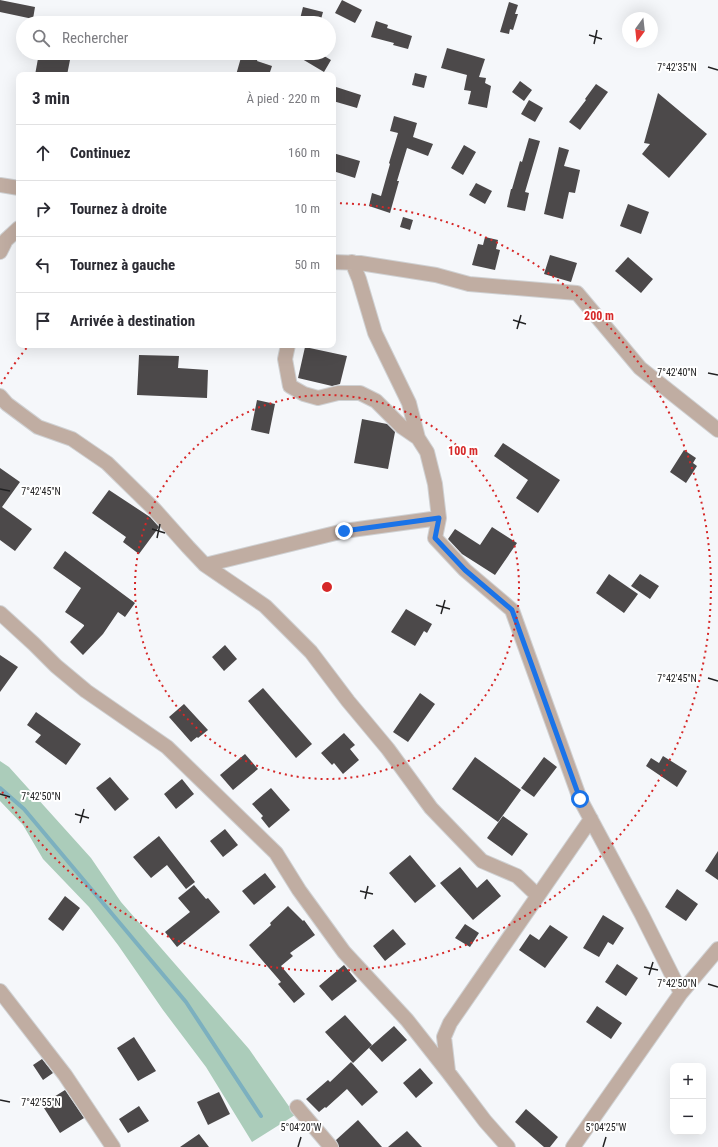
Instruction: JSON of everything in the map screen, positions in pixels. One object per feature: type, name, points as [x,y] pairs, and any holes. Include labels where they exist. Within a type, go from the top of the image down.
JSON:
[{"type":"street","points":[[0,185],[16,188]]},
{"type":"street","points":[[0,252],[6,240],[16,231]]},
{"type":"street","points":[[336,262],[360,263],[436,276],[469,284],[577,293],[640,368],[718,430]]},
{"type":"street","points":[[352,262],[359,279],[375,333],[409,403],[418,438],[427,452],[434,477],[439,518],[435,538],[465,570],[512,610],[580,799],[642,915],[681,993]]},
{"type":"street","points":[[288,348],[286,359],[290,386],[304,394],[318,398],[338,394],[360,393],[376,401],[402,427],[418,438]]},
{"type":"street","points":[[0,396],[7,404],[38,427],[72,439],[107,463],[155,510],[205,565],[265,606],[311,652],[348,702],[388,749],[431,808],[482,861],[517,876],[538,896]]},
{"type":"street","points":[[205,565],[344,531],[439,518]]},
{"type":"street","points":[[0,613],[56,666],[86,691],[167,747],[276,852],[299,890],[344,952],[402,1014],[485,1121],[508,1147]]},
{"type":"street","points":[[448,1072],[444,1037],[450,1023],[591,819]]},
{"type":"street","points":[[573,1147],[681,993],[718,949]]},
{"type":"street","points":[[2,997],[64,1075],[114,1147]]},
{"type":"street","points":[[297,1107],[331,1147]]},
{"type":"green space","points":[[0,761],[9,767],[91,858],[121,902],[249,1049],[295,1115],[252,1142],[206,1067],[163,1010],[118,945],[89,907],[43,859],[23,825],[0,801]]},
{"type":"building","points":[[0,0],[35,7],[34,16],[19,16],[0,12]]},
{"type":"building","points":[[342,0],[362,10],[355,23],[335,13]]},
{"type":"building","points":[[509,2],[518,5],[515,14],[518,14],[513,30],[510,29],[509,34],[500,32]]},
{"type":"building","points":[[303,7],[323,12],[322,16],[301,16]]},
{"type":"building","points":[[376,21],[388,25],[387,28],[412,36],[408,49],[393,45],[394,43],[371,37]]},
{"type":"building","points":[[447,48],[485,59],[479,77],[486,78],[485,83],[491,86],[487,108],[468,104],[471,91],[464,90],[467,75],[441,68]]},
{"type":"building","points":[[38,60],[70,60],[68,72],[36,72]]},
{"type":"building","points":[[240,60],[257,60],[272,66],[270,72],[237,72]]},
{"type":"building","points":[[304,60],[331,60],[324,72]]},
{"type":"building","points":[[415,73],[427,76],[424,88],[412,85]]},
{"type":"building","points":[[520,81],[532,90],[524,101],[512,92]]},
{"type":"building","points":[[596,84],[608,92],[580,130],[569,122]]},
{"type":"building","points":[[336,87],[361,95],[357,108],[336,102]]},
{"type":"building","points":[[658,93],[707,134],[669,178],[642,154],[650,144],[644,143]]},
{"type":"building","points":[[529,100],[543,108],[535,122],[521,114]]},
{"type":"building","points":[[394,116],[417,123],[413,137],[433,144],[428,156],[407,148],[397,181],[399,181],[390,213],[369,206],[372,193],[381,196],[390,164],[389,163],[398,133],[390,131]]},
{"type":"building","points":[[529,138],[540,141],[525,192],[529,193],[525,211],[507,207],[511,189],[520,161],[522,162]]},
{"type":"building","points":[[464,145],[476,152],[463,175],[451,168]]},
{"type":"building","points":[[559,147],[569,150],[564,166],[580,170],[575,193],[569,192],[563,219],[544,214]]},
{"type":"building","points":[[336,154],[360,161],[355,178],[336,172]]},
{"type":"building","points":[[476,183],[492,191],[485,204],[469,195]]},
{"type":"building","points":[[628,204],[649,212],[641,234],[620,226]]},
{"type":"building","points":[[403,217],[413,220],[410,230],[400,227]]},
{"type":"building","points":[[485,237],[498,240],[496,249],[500,250],[495,270],[472,265],[478,244],[483,245]]},
{"type":"building","points":[[550,255],[577,263],[571,282],[544,274]]},
{"type":"building","points":[[628,257],[653,279],[641,293],[615,271]]},
{"type":"building","points":[[305,348],[347,356],[340,384],[332,386],[298,378]]},
{"type":"building","points":[[139,355],[179,356],[178,368],[208,370],[207,398],[137,395]]},
{"type":"building","points":[[257,400],[275,404],[269,434],[251,430]]},
{"type":"building","points":[[362,419],[387,424],[395,432],[388,469],[354,463]]},
{"type":"building","points":[[503,443],[560,480],[538,513],[516,498],[528,480],[494,456]]},
{"type":"building","points":[[684,450],[696,458],[693,463],[697,466],[686,483],[670,472]]},
{"type":"building","points":[[0,468],[20,482],[2,507],[32,529],[15,551],[0,540]]},
{"type":"building","points":[[109,490],[150,517],[159,527],[139,554],[123,542],[126,537],[92,513]]},
{"type":"building","points":[[492,527],[517,543],[495,575],[462,554],[448,539],[455,529],[480,545]]},
{"type":"building","points":[[65,551],[135,603],[125,617],[118,612],[103,634],[83,655],[70,642],[84,625],[65,612],[81,588],[53,568]]},
{"type":"building","points":[[609,574],[638,594],[624,613],[596,593]]},
{"type":"building","points":[[640,574],[659,586],[650,599],[631,586]]},
{"type":"building","points":[[406,609],[432,624],[427,633],[424,631],[415,646],[391,632]]},
{"type":"building","points":[[225,645],[237,659],[224,671],[212,657]]},
{"type":"building","points":[[0,655],[18,667],[0,692]]},
{"type":"building","points":[[263,688],[312,744],[296,758],[248,701]]},
{"type":"building","points":[[420,693],[435,704],[408,742],[393,732]]},
{"type":"building","points":[[184,704],[208,730],[191,742],[169,717]]},
{"type":"building","points":[[36,712],[81,744],[66,765],[35,742],[41,735],[27,725]]},
{"type":"building","points":[[344,733],[355,745],[350,749],[359,760],[343,774],[334,763],[332,765],[321,753]]},
{"type":"building","points":[[245,754],[258,769],[233,790],[220,775]]},
{"type":"building","points":[[663,756],[687,771],[677,787],[646,766],[651,758],[659,763]]},
{"type":"building","points":[[475,757],[521,790],[498,822],[452,789]]},
{"type":"building","points":[[544,757],[557,767],[534,797],[521,788]]},
{"type":"building","points":[[110,777],[129,799],[115,811],[96,788]]},
{"type":"building","points":[[182,779],[194,794],[176,809],[164,794]]},
{"type":"building","points":[[271,788],[290,810],[269,828],[261,818],[263,816],[252,804]]},
{"type":"building","points":[[503,816],[528,834],[512,856],[487,838]]},
{"type":"building","points":[[225,829],[238,845],[223,857],[210,841]]},
{"type":"building","points":[[159,836],[195,882],[186,889],[167,865],[151,878],[133,857]]},
{"type":"building","points":[[718,851],[718,880],[705,871]]},
{"type":"building","points":[[410,855],[436,886],[415,903],[389,873]]},
{"type":"building","points":[[460,867],[477,888],[487,879],[501,896],[473,920],[440,883]]},
{"type":"building","points":[[265,873],[276,887],[254,905],[242,891]]},
{"type":"building","points":[[194,885],[220,912],[177,947],[165,932],[190,912],[178,898]]},
{"type":"building","points":[[677,889],[698,904],[686,921],[665,907]]},
{"type":"building","points":[[65,896],[80,908],[63,931],[48,919]]},
{"type":"building","points":[[288,906],[303,921],[304,920],[315,935],[290,953],[293,956],[281,966],[305,994],[294,1003],[278,984],[281,982],[249,945],[271,925],[270,923]]},
{"type":"building","points":[[603,915],[624,928],[613,945],[608,942],[599,957],[583,948]]},
{"type":"building","points":[[465,924],[479,933],[470,947],[455,938]]},
{"type":"building","points":[[550,925],[568,937],[545,968],[519,950],[530,934],[539,940]]},
{"type":"building","points":[[393,929],[406,944],[385,961],[373,946]]},
{"type":"building","points":[[617,964],[638,978],[626,996],[605,982]]},
{"type":"building","points":[[344,965],[357,981],[332,1001],[319,986]]},
{"type":"building","points":[[597,1006],[622,1023],[611,1039],[586,1022]]},
{"type":"building","points":[[345,1015],[372,1045],[353,1063],[325,1032]]},
{"type":"building","points":[[394,1026],[407,1040],[382,1062],[369,1048]]},
{"type":"building","points":[[134,1037],[156,1071],[138,1081],[117,1048]]},
{"type":"building","points":[[42,1059],[53,1073],[43,1080],[33,1065]]},
{"type":"building","points":[[351,1062],[378,1092],[362,1106],[347,1089],[326,1108],[325,1107],[319,1112],[306,1099],[328,1080],[330,1082]]},
{"type":"building","points":[[420,1068],[433,1083],[416,1098],[403,1083]]},
{"type":"building","points":[[65,1090],[84,1118],[60,1133],[44,1108],[51,1103],[49,1100]]},
{"type":"building","points":[[219,1092],[230,1114],[208,1125],[197,1102]]},
{"type":"building","points":[[139,1106],[149,1121],[128,1133],[119,1119]]},
{"type":"building","points":[[526,1109],[558,1137],[550,1147],[544,1147],[515,1122]]},
{"type":"building","points":[[358,1120],[382,1147],[339,1147],[336,1140]]},
{"type":"building","points":[[407,1131],[422,1147],[388,1147]]},
{"type":"building","points":[[199,1134],[209,1147],[180,1147]]},
{"type":"waterway","points":[[0,788],[24,809],[186,1002],[261,1116]]},
{"type":"route","points":[[344,531],[439,518],[435,538],[465,570],[512,610],[580,799]]}]
